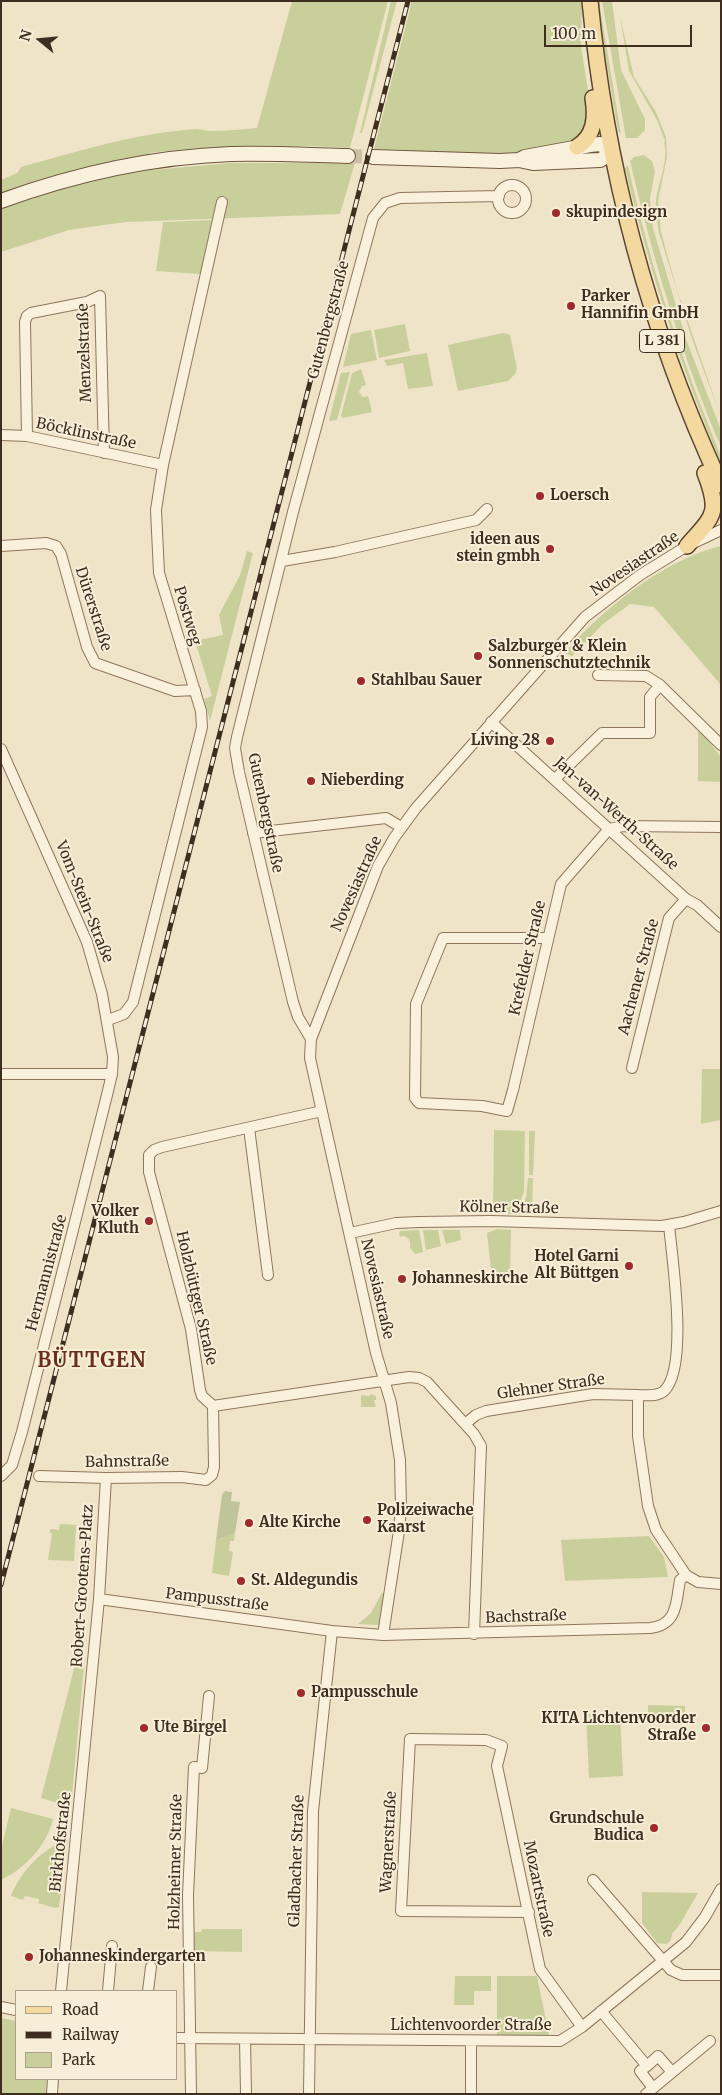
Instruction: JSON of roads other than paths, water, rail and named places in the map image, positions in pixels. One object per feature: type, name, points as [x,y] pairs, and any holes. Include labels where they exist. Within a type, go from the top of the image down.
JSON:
[{"type":"main road","name":"L 381","points":[[590,1],[596,64],[611,150],[626,219],[642,279],[659,333],[688,411],[721,485]]},
{"type":"main road","name":"L 381","points":[[577,147],[587,138],[595,120],[591,84],[596,64]]},
{"type":"main road","points":[[686,546],[705,527],[713,510],[713,492],[704,471],[706,452]]},
{"type":"street","points":[[373,157],[519,160],[533,163],[600,160],[611,150],[600,144],[525,157],[519,160]]},
{"type":"street","points":[[1,201],[44,185],[151,162],[231,154],[348,156]]},
{"type":"street","name":"Gutenbergstraße","points":[[311,1039],[294,1007],[239,772],[236,748],[294,512],[373,218],[385,203],[400,198],[499,196]]},
{"type":"street","name":"Postweg","points":[[108,1020],[124,1014],[133,1002],[201,732],[202,716],[158,568],[156,510],[164,465],[222,202]]},
{"type":"street","name":"Menzelstraße","points":[[27,436],[25,319],[31,313],[87,302],[100,296],[104,453]]},
{"type":"street","name":"Böcklinstraße","points":[[1,435],[27,436],[164,465]]},
{"type":"street","points":[[282,561],[335,552],[476,520],[486,509]]},
{"type":"street","name":"Novesiastraße","points":[[383,1635],[401,1508],[400,1460],[391,1403],[384,1381],[310,1058],[311,1039],[374,875],[401,827],[585,617],[640,575],[686,546],[721,530]]},
{"type":"street","name":"Dürerstraße","points":[[1,546],[46,543],[56,546],[61,554],[87,647],[95,663],[176,691],[195,690]]},
{"type":"street","points":[[598,675],[644,676],[653,679],[721,745]]},
{"type":"street","points":[[555,779],[602,732],[650,733],[650,697],[660,685]]},
{"type":"street","name":"Jan-van-Werth-Straße","points":[[492,722],[686,899],[698,905],[721,927]]},
{"type":"street","name":"Vom-Stein-Straße","points":[[1,749],[87,942],[108,1020],[112,1051],[112,1074]]},
{"type":"street","points":[[253,833],[386,818],[401,827]]},
{"type":"street","points":[[610,829],[624,826],[721,827]]},
{"type":"street","name":"Krefelder Straße","points":[[548,938],[443,938],[416,1004],[415,1098],[418,1104],[482,1106],[507,1111],[548,938],[561,882],[610,829]]},
{"type":"street","name":"Aachener Straße","points":[[632,1068],[669,918],[686,899]]},
{"type":"street","points":[[1,1074],[112,1074]]},
{"type":"street","name":"Hermannistraße","points":[[1,1476],[12,1465],[22,1432],[112,1074]]},
{"type":"street","points":[[268,1275],[249,1128],[322,1111]]},
{"type":"street","name":"Holzbüttger Straße","points":[[213,1406],[202,1396],[200,1390],[191,1329],[149,1172],[150,1155],[154,1150],[162,1147],[249,1128]]},
{"type":"street","name":"Kölner Straße","points":[[350,1233],[396,1223],[420,1222],[491,1221],[669,1225],[721,1211]]},
{"type":"street","name":"Glehner Straße","points":[[465,1424],[476,1415],[486,1411],[600,1394],[658,1394],[664,1390],[670,1379],[677,1351],[678,1325],[669,1225]]},
{"type":"street","points":[[213,1406],[411,1377],[423,1380],[477,1438],[481,1450],[474,1634]]},
{"type":"street","points":[[638,1395],[638,1436],[649,1511],[658,1534],[686,1575],[698,1582],[721,1584]]},
{"type":"street","name":"Bahnstraße","points":[[40,1476],[106,1478],[182,1477],[203,1481],[212,1475],[214,1467],[213,1406]]},
{"type":"street","name":"Robert-Grootens-Platz","points":[[90,1695],[99,1599],[106,1478]]},
{"type":"street","name":"Bachstraße","points":[[332,1631],[383,1635],[474,1634],[659,1626],[668,1622],[673,1614],[680,1580],[686,1575]]},
{"type":"street","name":"Pampusstraße","points":[[99,1599],[332,1631]]},
{"type":"street","name":"Gladbacher Straße","points":[[308,2094],[312,1811],[332,1631]]},
{"type":"street","name":"Birkhofstraße","points":[[61,1990],[90,1695]]},
{"type":"street","name":"Holzheimer Straße","points":[[191,2039],[188,1895],[194,1767],[202,1768],[209,1696]]},
{"type":"street","name":"Wagnerstraße","points":[[502,1746],[486,1740],[410,1739],[401,1911],[529,1912]]},
{"type":"street","name":"Mozartstraße","points":[[502,1746],[497,1766],[540,1969],[582,2027]]},
{"type":"street","points":[[593,1880],[671,1970],[682,1974],[721,1975]]},
{"type":"street","name":"Lichtenvoorder Straße","points":[[178,2038],[558,2042],[582,2027],[694,1933],[718,1900],[721,1890]]},
{"type":"street","points":[[108,1990],[112,1946]]},
{"type":"street","points":[[148,1990],[151,1967]]},
{"type":"street","points":[[1,2007],[15,2010]]},
{"type":"street","points":[[601,2011],[647,2066]]},
{"type":"street","points":[[191,2039],[191,2094]]},
{"type":"street","points":[[245,2039],[246,2094]]},
{"type":"street","points":[[672,2072],[658,2056],[640,2071],[649,2091],[710,2041]]},
{"type":"street","points":[[471,2042],[471,2094]]},
{"type":"street","points":[[52,2094],[53,2080]]},
{"type":"tunnel","points":[[348,156],[373,157]]},
{"type":"railway","points":[[1,1585],[408,1]]},
{"type":"place","name":"skupindesign","points":[[556,213]]},
{"type":"place","name":"Parker Hannifin GmbH","points":[[571,306]]},
{"type":"place","name":"Loersch","points":[[540,496]]},
{"type":"place","name":"ideen aus stein gmbh","points":[[550,549]]},
{"type":"place","name":"Salzburger & Klein Sonnenschutztechnik","points":[[478,656]]},
{"type":"place","name":"Stahlbau Sauer","points":[[361,681]]},
{"type":"place","name":"Living 28","points":[[550,741]]},
{"type":"place","name":"Nieberding","points":[[311,781]]},
{"type":"place","name":"Volker Kluth","points":[[149,1221]]},
{"type":"place","name":"Hotel Garni Alt Büttgen","points":[[629,1266]]},
{"type":"place","name":"Johanneskirche","points":[[402,1279]]},
{"type":"place","name":"Polizeiwache Kaarst","points":[[367,1520]]},
{"type":"place","name":"Alte Kirche","points":[[249,1523]]},
{"type":"place","name":"St. Aldegundis","points":[[241,1581]]},
{"type":"place","name":"Pampusschule","points":[[301,1693]]},
{"type":"place","name":"Ute Birgel","points":[[144,1728]]},
{"type":"place","name":"KITA Lichtenvoorder Straße","points":[[706,1728]]},
{"type":"place","name":"Grundschule Budica","points":[[654,1828]]},
{"type":"place","name":"Johanneskindergarten","points":[[29,1957]]},
{"type":"district","name":"BÜTTGEN","points":[[92,1361]]}]
